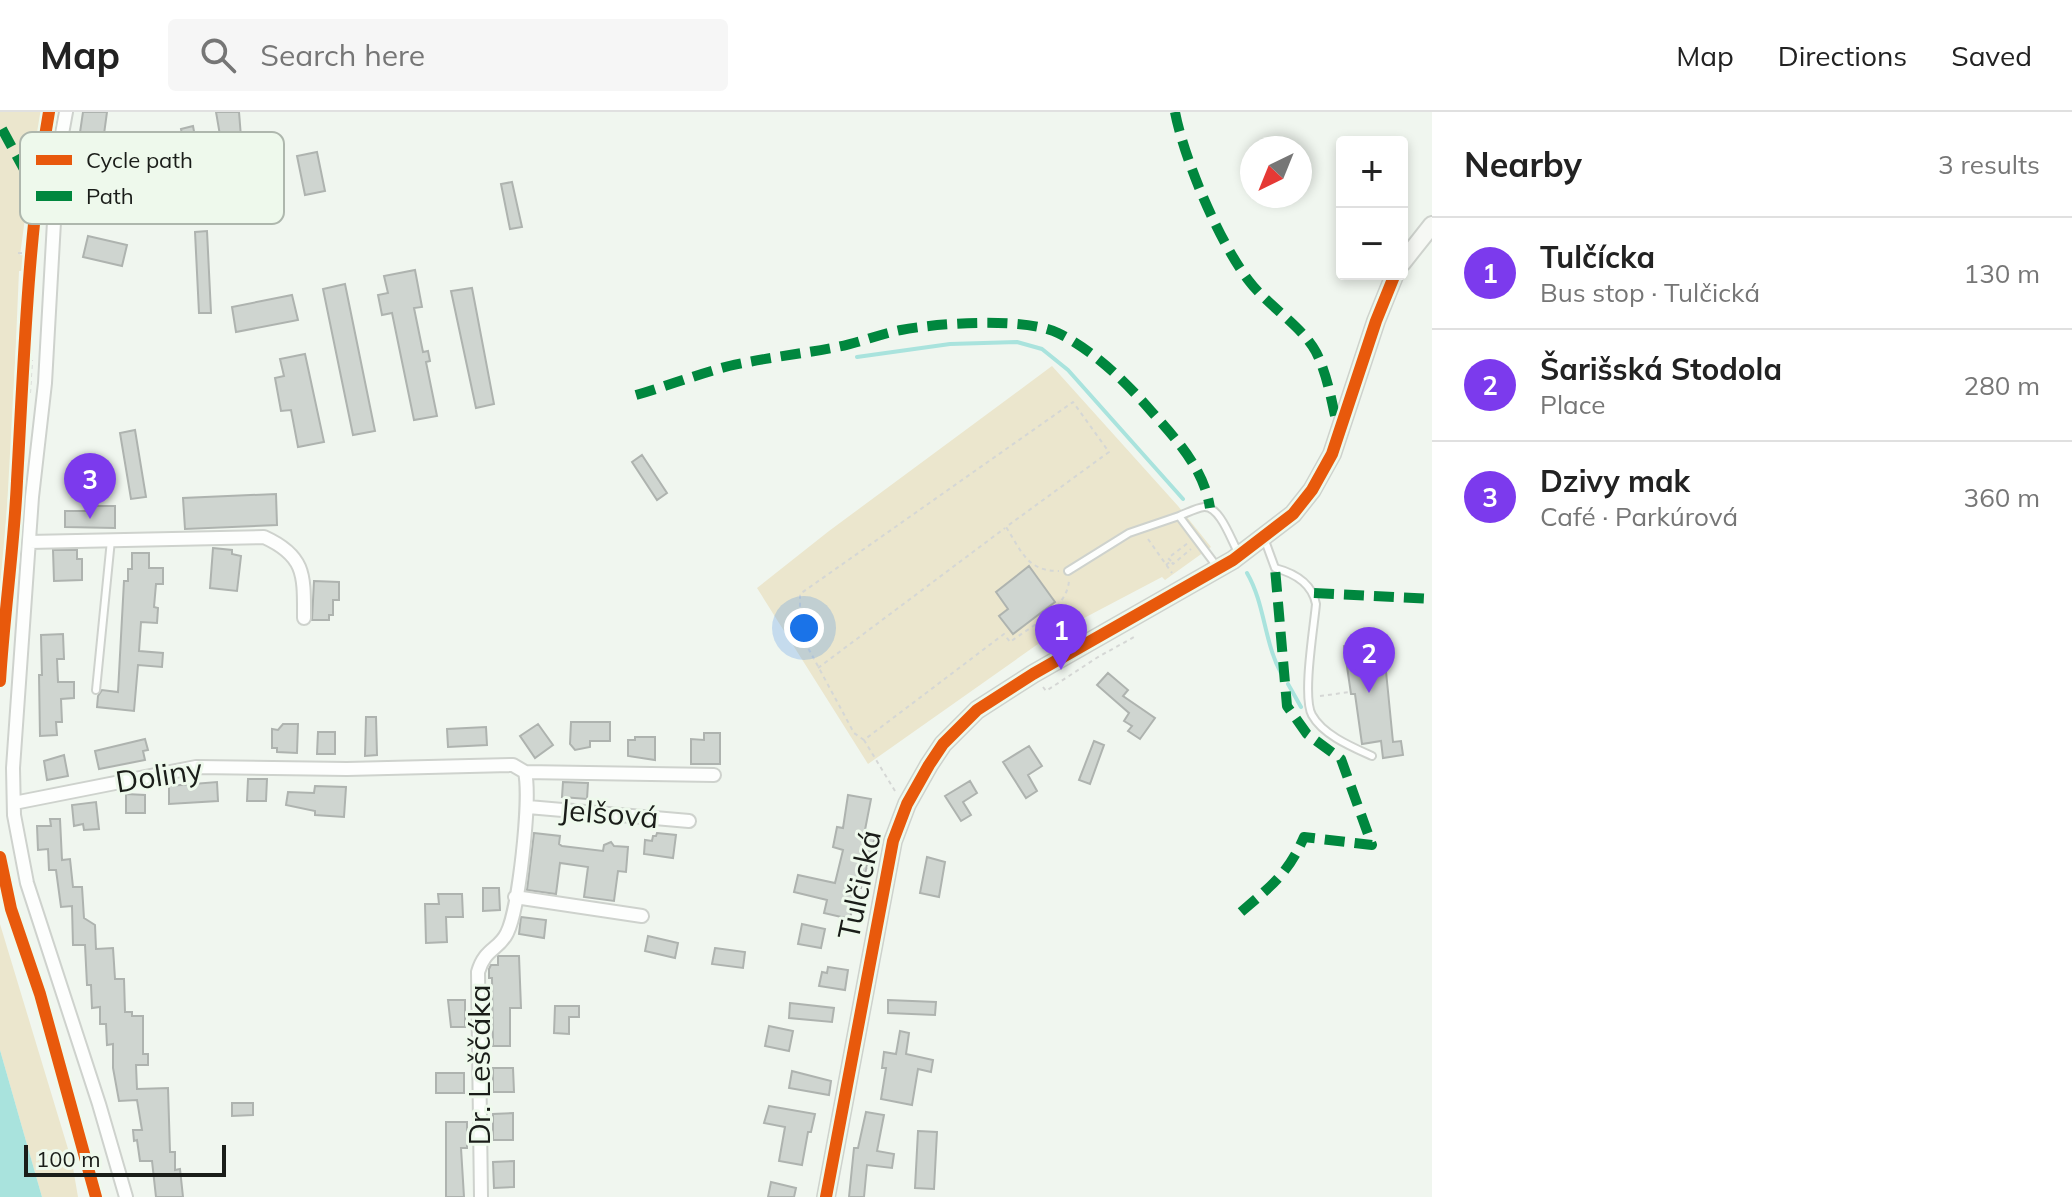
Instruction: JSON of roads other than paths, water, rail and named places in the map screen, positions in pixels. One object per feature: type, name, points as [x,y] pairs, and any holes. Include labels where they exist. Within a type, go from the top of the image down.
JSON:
[{"type":"street","points":[[62,132],[66,112]]},
{"type":"street","points":[[54,224],[45,383],[29,542],[13,768],[14,803],[18,844],[27,883],[126,1197]]},
{"type":"street","points":[[1408,254],[1432,225]]},
{"type":"street","name":"Tulčická","points":[[826,1197],[893,841],[907,804],[936,755],[959,727],[991,699],[1230,561],[1264,538],[1302,503],[1326,467],[1339,435],[1392,280]]},
{"type":"street","points":[[29,542],[264,537],[290,550],[299,563],[304,581],[304,618]]},
{"type":"street","name":"Doliny","points":[[14,803],[196,767],[347,769],[513,765],[525,772],[714,775]]},
{"type":"street","name":"Dr. Leščáka","points":[[481,1197],[478,972],[482,959],[507,932],[528,807],[525,772]]},
{"type":"street","name":"Jelšová","points":[[528,807],[689,821]]},
{"type":"street","points":[[515,897],[642,916]]},
{"type":"lane","points":[[1068,571],[1141,528],[1202,507],[1210,508],[1218,516],[1230,561]]},
{"type":"lane","points":[[1179,516],[1230,561]]},
{"type":"lane","points":[[1264,538],[1275,568],[1299,578],[1314,593],[1316,604],[1308,697],[1312,715],[1331,734],[1372,756]]},
{"type":"lane","points":[[96,690],[111,540]]},
{"type":"water","points":[[0,1050],[42,1197],[0,1197]]},
{"type":"waterway","points":[[857,357],[950,344],[1017,342],[1042,349],[1068,370],[1183,499]]},
{"type":"waterway","points":[[1247,573],[1258,597],[1271,649],[1281,673]]},
{"type":"waterway","points":[[1288,684],[1301,707]]},
{"type":"place","name":"Dzivy mak","points":[[90,519]]},
{"type":"place","name":"Tulčícka","points":[[1061,670]]},
{"type":"place","name":"Šarišská Stodola","points":[[1369,693]]}]
